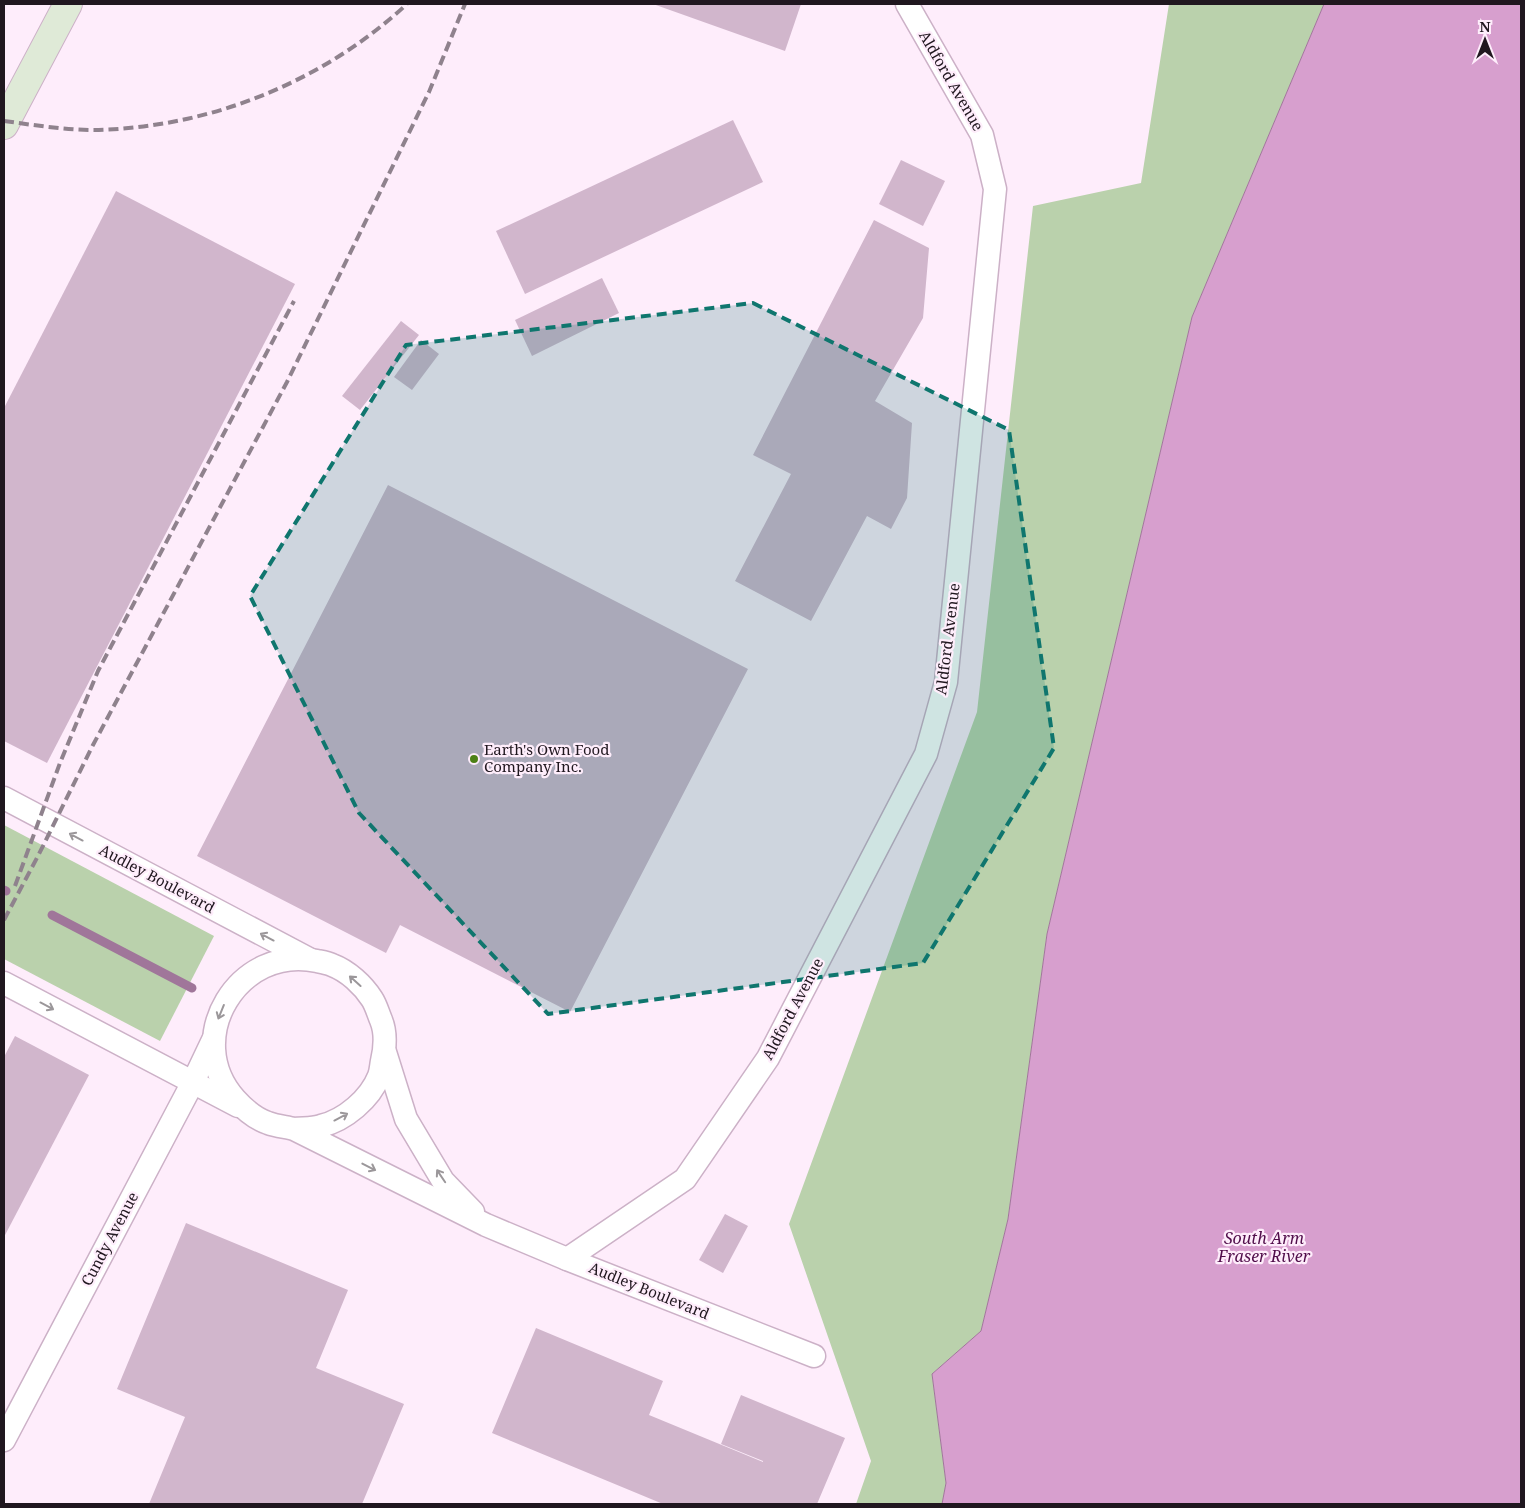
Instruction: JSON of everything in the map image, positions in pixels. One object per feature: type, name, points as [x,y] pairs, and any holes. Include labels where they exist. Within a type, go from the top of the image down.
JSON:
[{"type":"street","points":[[4,125],[68,4]]},
{"type":"street","name":"Aldford Avenue","points":[[567,1259],[685,1179],[768,1058],[926,754],[946,682],[995,189],[982,135],[907,4]]},
{"type":"street","name":"Audley Boulevard","points":[[4,798],[310,960]]},
{"type":"street","points":[[4,983],[268,1123],[294,1129],[320,1127],[345,1116],[365,1099],[379,1076],[385,1051],[383,1024],[373,999],[355,979],[332,964],[306,959],[279,961],[254,971],[234,989],[220,1012],[214,1038],[216,1065],[227,1090],[245,1110]]},
{"type":"street","name":"Cundy Avenue","points":[[4,1440],[193,1082],[214,1038]]},
{"type":"street","name":"Audley Boulevard","points":[[385,1051],[406,1119],[443,1181],[486,1225]]},
{"type":"street","name":"Audley Boulevard","points":[[294,1129],[486,1225],[567,1259],[814,1356]]},
{"type":"highlighted area","points":[[753,303],[1009,430],[1054,748],[923,963],[548,1014],[359,813],[250,596],[406,345]]},
{"type":"green space","points":[[1169,4],[1324,4],[1192,317],[1047,934],[1008,1219],[981,1331],[932,1374],[946,1483],[942,1504],[856,1504],[871,1461],[789,1224],[977,712],[1033,206],[1141,183]]},
{"type":"green space","points":[[4,825],[214,936],[160,1041],[4,959]]},
{"type":"water","name":"South Arm Fraser River","points":[[1324,4],[1521,4],[1521,1504],[942,1504],[946,1483],[932,1374],[981,1331],[1008,1219],[1047,934],[1192,317]]},
{"type":"building","points":[[653,4],[801,4],[785,51]]},
{"type":"building","points":[[733,120],[763,182],[525,294],[496,231]]},
{"type":"building","points":[[901,160],[945,181],[923,226],[879,204]]},
{"type":"building","points":[[116,191],[295,284],[47,763],[4,741],[4,408]]},
{"type":"building","points":[[874,220],[929,248],[923,318],[875,401],[912,423],[907,498],[891,529],[867,516],[811,621],[735,581],[791,474],[753,455]]},
{"type":"building","points":[[602,278],[619,313],[532,356],[515,320]]},
{"type":"building","points":[[401,321],[419,335],[360,410],[342,396]]},
{"type":"building","points":[[421,340],[439,354],[412,390],[394,377]]},
{"type":"building","name":"Earth's Own Food Company Inc.","points":[[388,485],[748,669],[570,1012],[400,925],[386,953],[197,856]]},
{"type":"building","points":[[15,1036],[89,1075],[4,1237],[4,1057]]},
{"type":"building","points":[[725,1214],[748,1226],[723,1273],[699,1260]]},
{"type":"building","points":[[186,1223],[348,1290],[316,1368],[404,1404],[362,1504],[149,1504],[185,1417],[117,1389]]},
{"type":"building","points":[[536,1328],[663,1381],[649,1415],[763,1462],[721,1444],[741,1395],[845,1438],[817,1504],[663,1504],[492,1433]]},
{"type":"waterway","points":[[52,915],[192,988]]},
{"type":"railway","points":[[4,121],[94,130],[137,127],[180,120],[221,110],[262,96],[301,78],[339,56],[374,32],[407,4]]},
{"type":"railway","points":[[4,920],[93,745],[287,382],[429,92],[465,4]]},
{"type":"railway","points":[[15,886],[60,763],[98,671],[294,301]]},
{"type":"place","name":"Earth's Own Food Company Inc.","points":[[474,759]]}]
